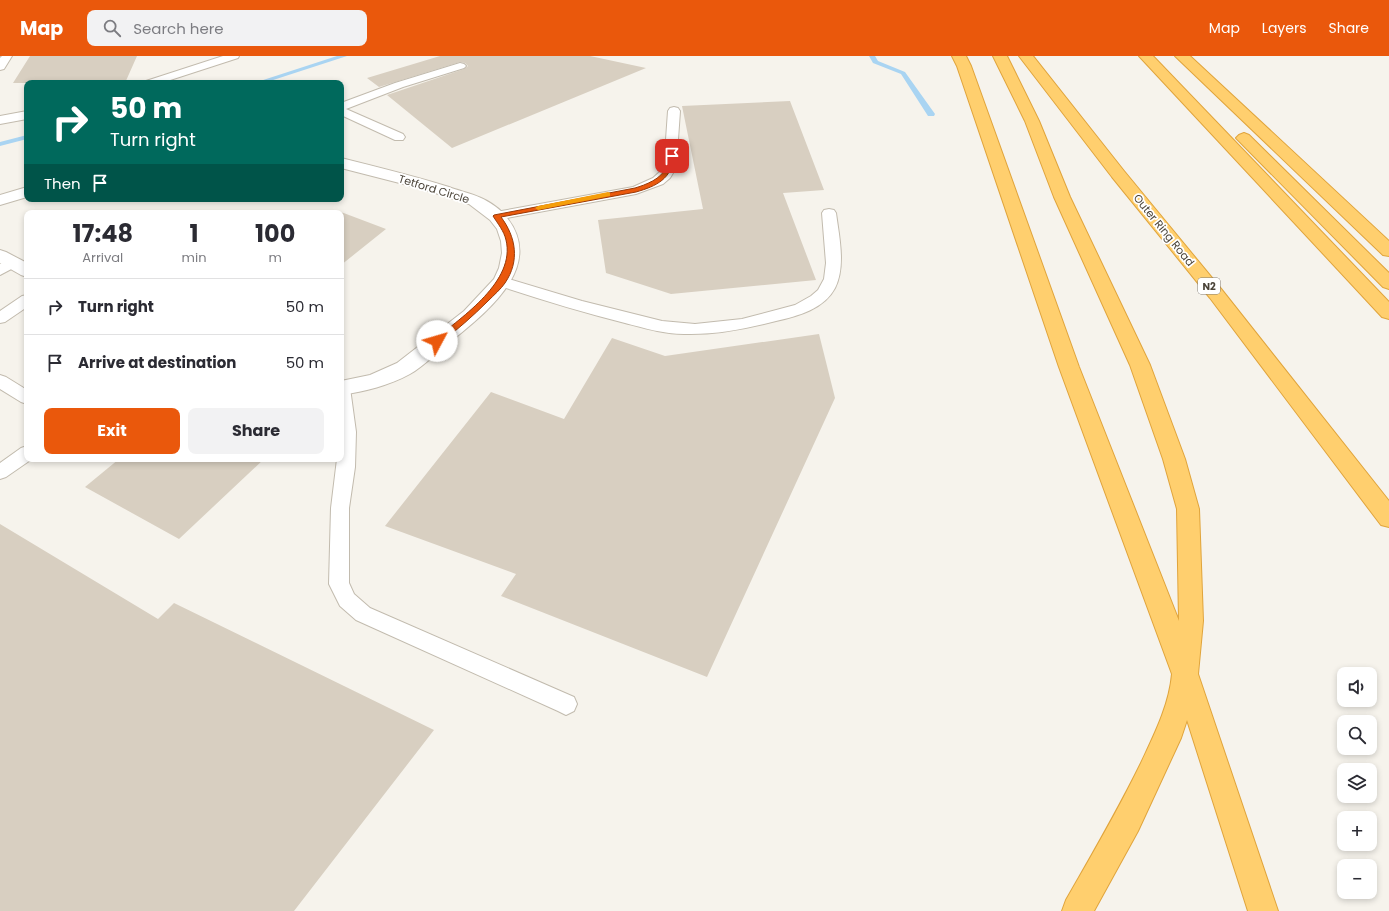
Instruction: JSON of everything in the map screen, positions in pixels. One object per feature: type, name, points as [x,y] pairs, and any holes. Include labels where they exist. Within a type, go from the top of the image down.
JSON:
[{"type":"highway","points":[[1000,56],[1032,121],[1062,197],[1140,365],[1174,459],[1188,509],[1191,622],[1184,685],[1170,729],[1128,821],[1077,911]]},
{"type":"highway","name":"Outer Ring Road","points":[[1026,56],[1118,174],[1216,294],[1389,518]]},
{"type":"highway","points":[[1146,56],[1389,312]]},
{"type":"highway","points":[[1163,56],[1225,118]]},
{"type":"highway","points":[[1182,56],[1389,251]]},
{"type":"highway","points":[[961,61],[1069,367],[1179,655],[1262,911]]},
{"type":"highway","points":[[1236,129],[1389,283]]},
{"type":"street","name":"Tetford Circle","points":[[344,164],[429,186],[475,201],[496,216],[505,228],[510,240],[511,253],[508,268],[502,282],[470,315],[404,368],[374,382],[344,388]]},
{"type":"street","points":[[0,200],[24,193]]},
{"type":"lane","points":[[0,67],[7,56]]},
{"type":"lane","points":[[159,80],[234,56]]},
{"type":"lane","points":[[344,106],[399,85],[460,66]]},
{"type":"lane","points":[[496,216],[636,190],[658,181],[670,168],[674,111]]},
{"type":"lane","points":[[344,112],[399,137]]},
{"type":"lane","points":[[0,120],[24,116]]},
{"type":"lane","points":[[502,282],[586,308],[663,327],[684,329],[731,326],[796,310],[818,298],[827,288],[831,279],[833,255],[829,213]]},
{"type":"lane","points":[[0,318],[24,302]]},
{"type":"lane","points":[[0,381],[24,396]]},
{"type":"lane","points":[[344,406],[347,432],[346,467],[340,508],[338,562],[339,584],[347,600],[363,614],[566,704]]},
{"type":"lane","points":[[0,472],[24,455]]},
{"type":"building","points":[[30,56],[137,56],[126,80],[24,80],[24,83],[13,83]]},
{"type":"building","points":[[440,56],[590,56],[646,68],[452,148],[387,95],[464,69],[468,66],[465,63],[460,62],[379,87],[367,78]]},
{"type":"building","points":[[790,101],[824,190],[783,193],[816,280],[671,294],[606,273],[598,220],[703,209],[682,106]]},
{"type":"building","points":[[344,213],[386,229],[344,263]]},
{"type":"building","points":[[819,334],[835,398],[707,677],[501,596],[516,574],[385,526],[491,392],[564,419],[612,338],[665,356]]},
{"type":"building","points":[[115,462],[261,462],[179,539],[85,487]]},
{"type":"building","points":[[0,524],[158,619],[174,603],[434,730],[294,911],[0,911]]},
{"type":"waterway","points":[[267,80],[344,56]]},
{"type":"waterway","points":[[872,56],[875,62],[903,73],[931,114]]},
{"type":"waterway","points":[[0,144],[24,138]]},
{"type":"slow traffic","points":[[538,208],[608,194]]},
{"type":"route","points":[[437,341],[470,315],[502,282],[508,268],[511,253],[510,240],[505,228],[496,216],[636,190],[658,181],[665,175],[670,168],[672,156]]}]
